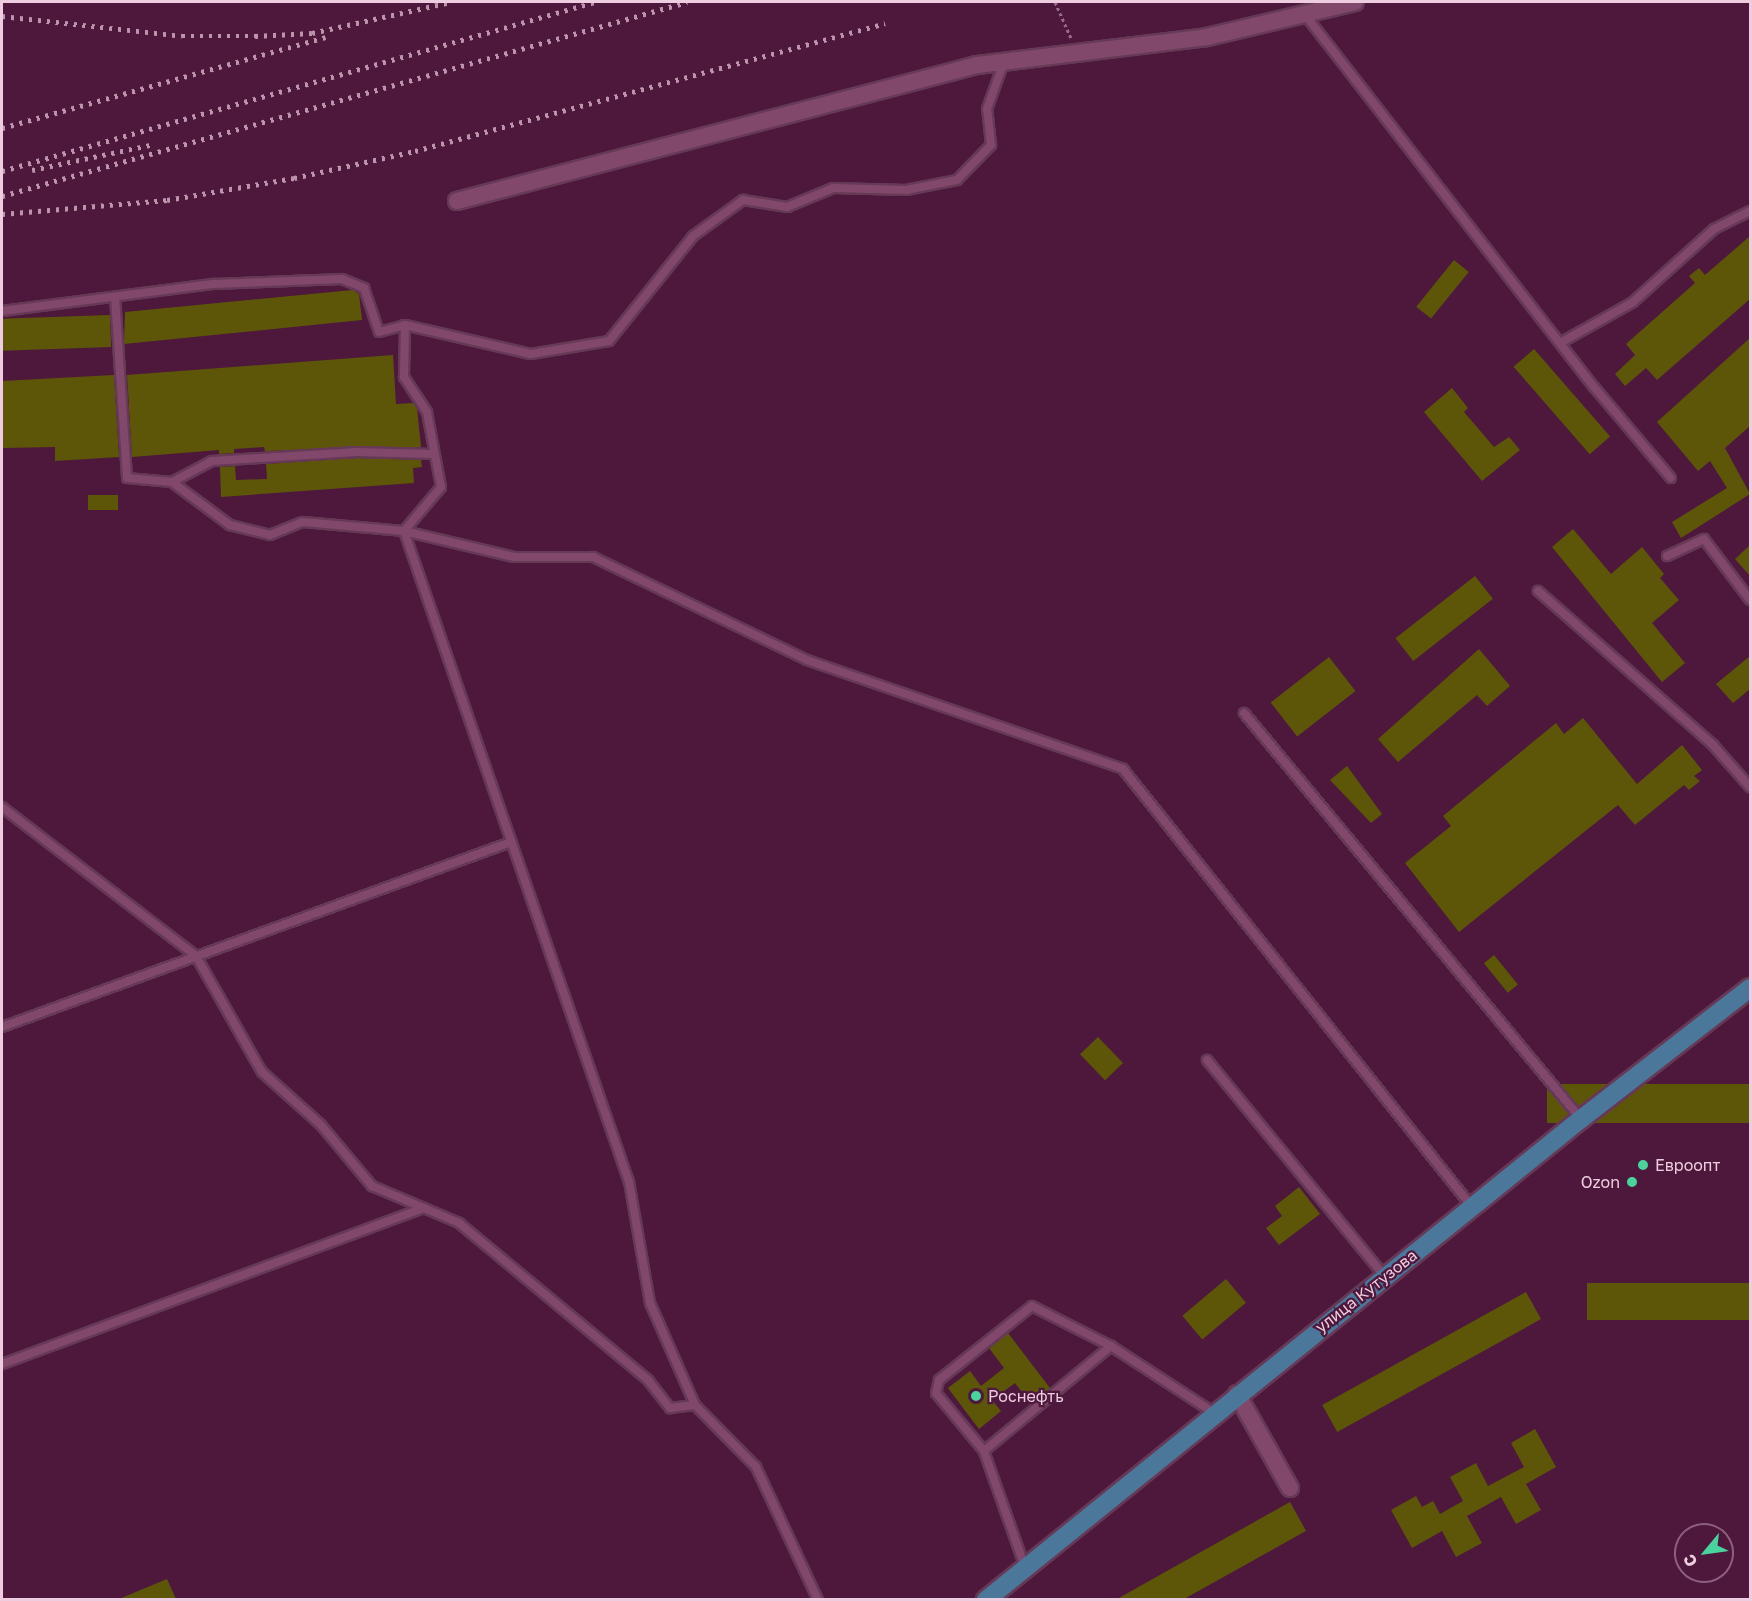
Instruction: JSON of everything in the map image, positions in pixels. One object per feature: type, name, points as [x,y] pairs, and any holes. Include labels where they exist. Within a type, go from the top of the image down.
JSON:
[{"type":"main road","name":"улица Кутузова","points":[[986,1599],[1237,1394],[1581,1119],[1750,988]]},
{"type":"street","points":[[457,201],[772,117],[1004,62],[1207,37],[1306,16],[1355,2]]},
{"type":"street","points":[[1237,1394],[1290,1488]]},
{"type":"lane","points":[[1306,16],[1560,344],[1671,478]]},
{"type":"lane","points":[[2,311],[214,284],[342,279],[364,288],[379,332],[405,325],[531,354],[609,341],[693,236],[743,200],[787,207],[833,188],[906,190],[957,180],[991,145],[987,109],[1004,62]]},
{"type":"lane","points":[[1560,344],[1634,302],[1714,229],[1750,211]]},
{"type":"lane","points":[[115,297],[127,478],[172,482],[230,525],[270,535],[303,522],[404,531],[514,557],[593,557],[807,660],[1123,769],[1472,1207]]},
{"type":"lane","points":[[404,531],[441,488],[432,454],[427,412],[404,377],[405,325]]},
{"type":"lane","points":[[172,482],[212,461],[357,452],[432,454]]},
{"type":"lane","points":[[404,531],[629,1182],[650,1302],[695,1405],[756,1467],[818,1599]]},
{"type":"lane","points":[[1667,556],[1704,539],[1750,600]]},
{"type":"lane","points":[[1538,591],[1713,745],[1750,787]]},
{"type":"lane","points":[[1244,713],[1581,1119]]},
{"type":"lane","points":[[2,807],[196,956],[262,1072],[321,1125],[372,1186],[459,1223],[648,1380],[670,1408],[695,1405]]},
{"type":"lane","points":[[2,1027],[511,842]]},
{"type":"lane","points":[[1207,1060],[1385,1276]]},
{"type":"lane","points":[[2,1364],[423,1208]]},
{"type":"lane","points":[[1025,1567],[984,1451],[936,1393],[939,1380],[1032,1306],[1111,1346],[1214,1413]]},
{"type":"lane","points":[[984,1451],[1111,1346]]},
{"type":"path","points":[[1055,2],[1077,53]]},
{"type":"building","points":[[1750,236],[1750,299],[1657,380],[1646,368],[1625,386],[1615,374],[1635,355],[1626,344],[1695,283],[1689,276],[1699,268],[1705,275]]},
{"type":"building","points":[[1454,260],[1469,272],[1431,319],[1416,307]]},
{"type":"building","points":[[353,290],[359,294],[362,320],[124,344],[125,312]]},
{"type":"building","points":[[110,315],[111,347],[2,351],[2,319]]},
{"type":"building","points":[[1750,338],[1750,426],[1725,448],[1750,494],[1681,538],[1672,522],[1727,488],[1710,461],[1698,471],[1657,422]]},
{"type":"building","points":[[1534,349],[1610,437],[1590,454],[1514,367]]},
{"type":"building","points":[[393,355],[396,404],[413,403],[417,408],[421,447],[265,451],[264,447],[234,449],[234,453],[219,454],[219,450],[132,457],[127,375]]},
{"type":"building","points":[[114,375],[119,457],[55,461],[55,447],[2,448],[2,381]]},
{"type":"building","points":[[1452,388],[1468,408],[1464,412],[1494,447],[1509,437],[1520,450],[1482,481],[1424,412]]},
{"type":"building","points":[[357,458],[421,460],[422,467],[413,468],[414,483],[221,497],[220,467],[235,466],[236,480],[267,479],[266,464]]},
{"type":"building","points":[[88,495],[118,495],[118,510],[88,510]]},
{"type":"building","points":[[1573,529],[1611,574],[1642,547],[1664,574],[1660,578],[1679,600],[1652,623],[1685,663],[1662,682],[1552,547]]},
{"type":"building","points":[[1750,545],[1750,576],[1735,559]]},
{"type":"building","points":[[1475,576],[1493,599],[1413,661],[1395,638]]},
{"type":"building","points":[[1479,649],[1510,686],[1487,706],[1477,695],[1398,762],[1378,739]]},
{"type":"building","points":[[1750,656],[1750,689],[1733,703],[1716,684]]},
{"type":"building","points":[[1329,657],[1355,691],[1297,736],[1271,703]]},
{"type":"building","points":[[1583,718],[1637,784],[1682,745],[1702,770],[1694,776],[1700,781],[1689,790],[1684,785],[1635,825],[1618,805],[1459,932],[1405,863],[1451,826],[1443,816],[1556,723],[1564,734]]},
{"type":"building","points":[[1347,766],[1382,814],[1371,823],[1330,780]]},
{"type":"building","points":[[1494,955],[1518,985],[1508,993],[1484,963]]},
{"type":"building","points":[[1098,1037],[1123,1063],[1105,1080],[1080,1054]]},
{"type":"building","points":[[1547,1084],[1750,1084],[1750,1123],[1547,1123]]},
{"type":"building","points":[[1299,1187],[1320,1214],[1279,1245],[1266,1228],[1282,1216],[1275,1206]]},
{"type":"building","points":[[1226,1279],[1246,1303],[1202,1339],[1182,1316]]},
{"type":"building","points":[[1587,1283],[1750,1283],[1750,1320],[1587,1320]]},
{"type":"building","points":[[1526,1292],[1541,1319],[1337,1432],[1322,1405]]},
{"type":"building","points":[[1008,1333],[1050,1388],[1031,1404],[1015,1383],[992,1400],[1001,1411],[979,1429],[948,1388],[970,1371],[981,1386],[1004,1368],[989,1348]]},
{"type":"building","points":[[1535,1429],[1556,1467],[1526,1484],[1541,1510],[1516,1524],[1501,1497],[1467,1516],[1482,1543],[1456,1557],[1442,1531],[1412,1548],[1391,1510],[1416,1496],[1422,1507],[1433,1501],[1440,1514],[1463,1501],[1450,1477],[1476,1463],[1488,1486],[1524,1467],[1511,1443]]},
{"type":"building","points":[[1290,1502],[1306,1531],[1184,1599],[1117,1599]]},
{"type":"building","points":[[167,1579],[176,1599],[119,1599]]},
{"type":"railway","points":[[2,16],[182,36],[255,36],[312,33],[451,2]]},
{"type":"railway","points":[[2,171],[595,2]]},
{"type":"railway","points":[[2,196],[687,2]]},
{"type":"railway","points":[[2,214],[167,200],[294,178],[415,151],[885,23]]},
{"type":"railway","points":[[2,128],[325,37]]},
{"type":"railway","points":[[32,170],[150,145]]},
{"type":"place","name":"Евроопт","points":[[1643,1165]]},
{"type":"place","name":"Ozon","points":[[1632,1182]]},
{"type":"place","name":"Роснефть","points":[[976,1396]]}]
